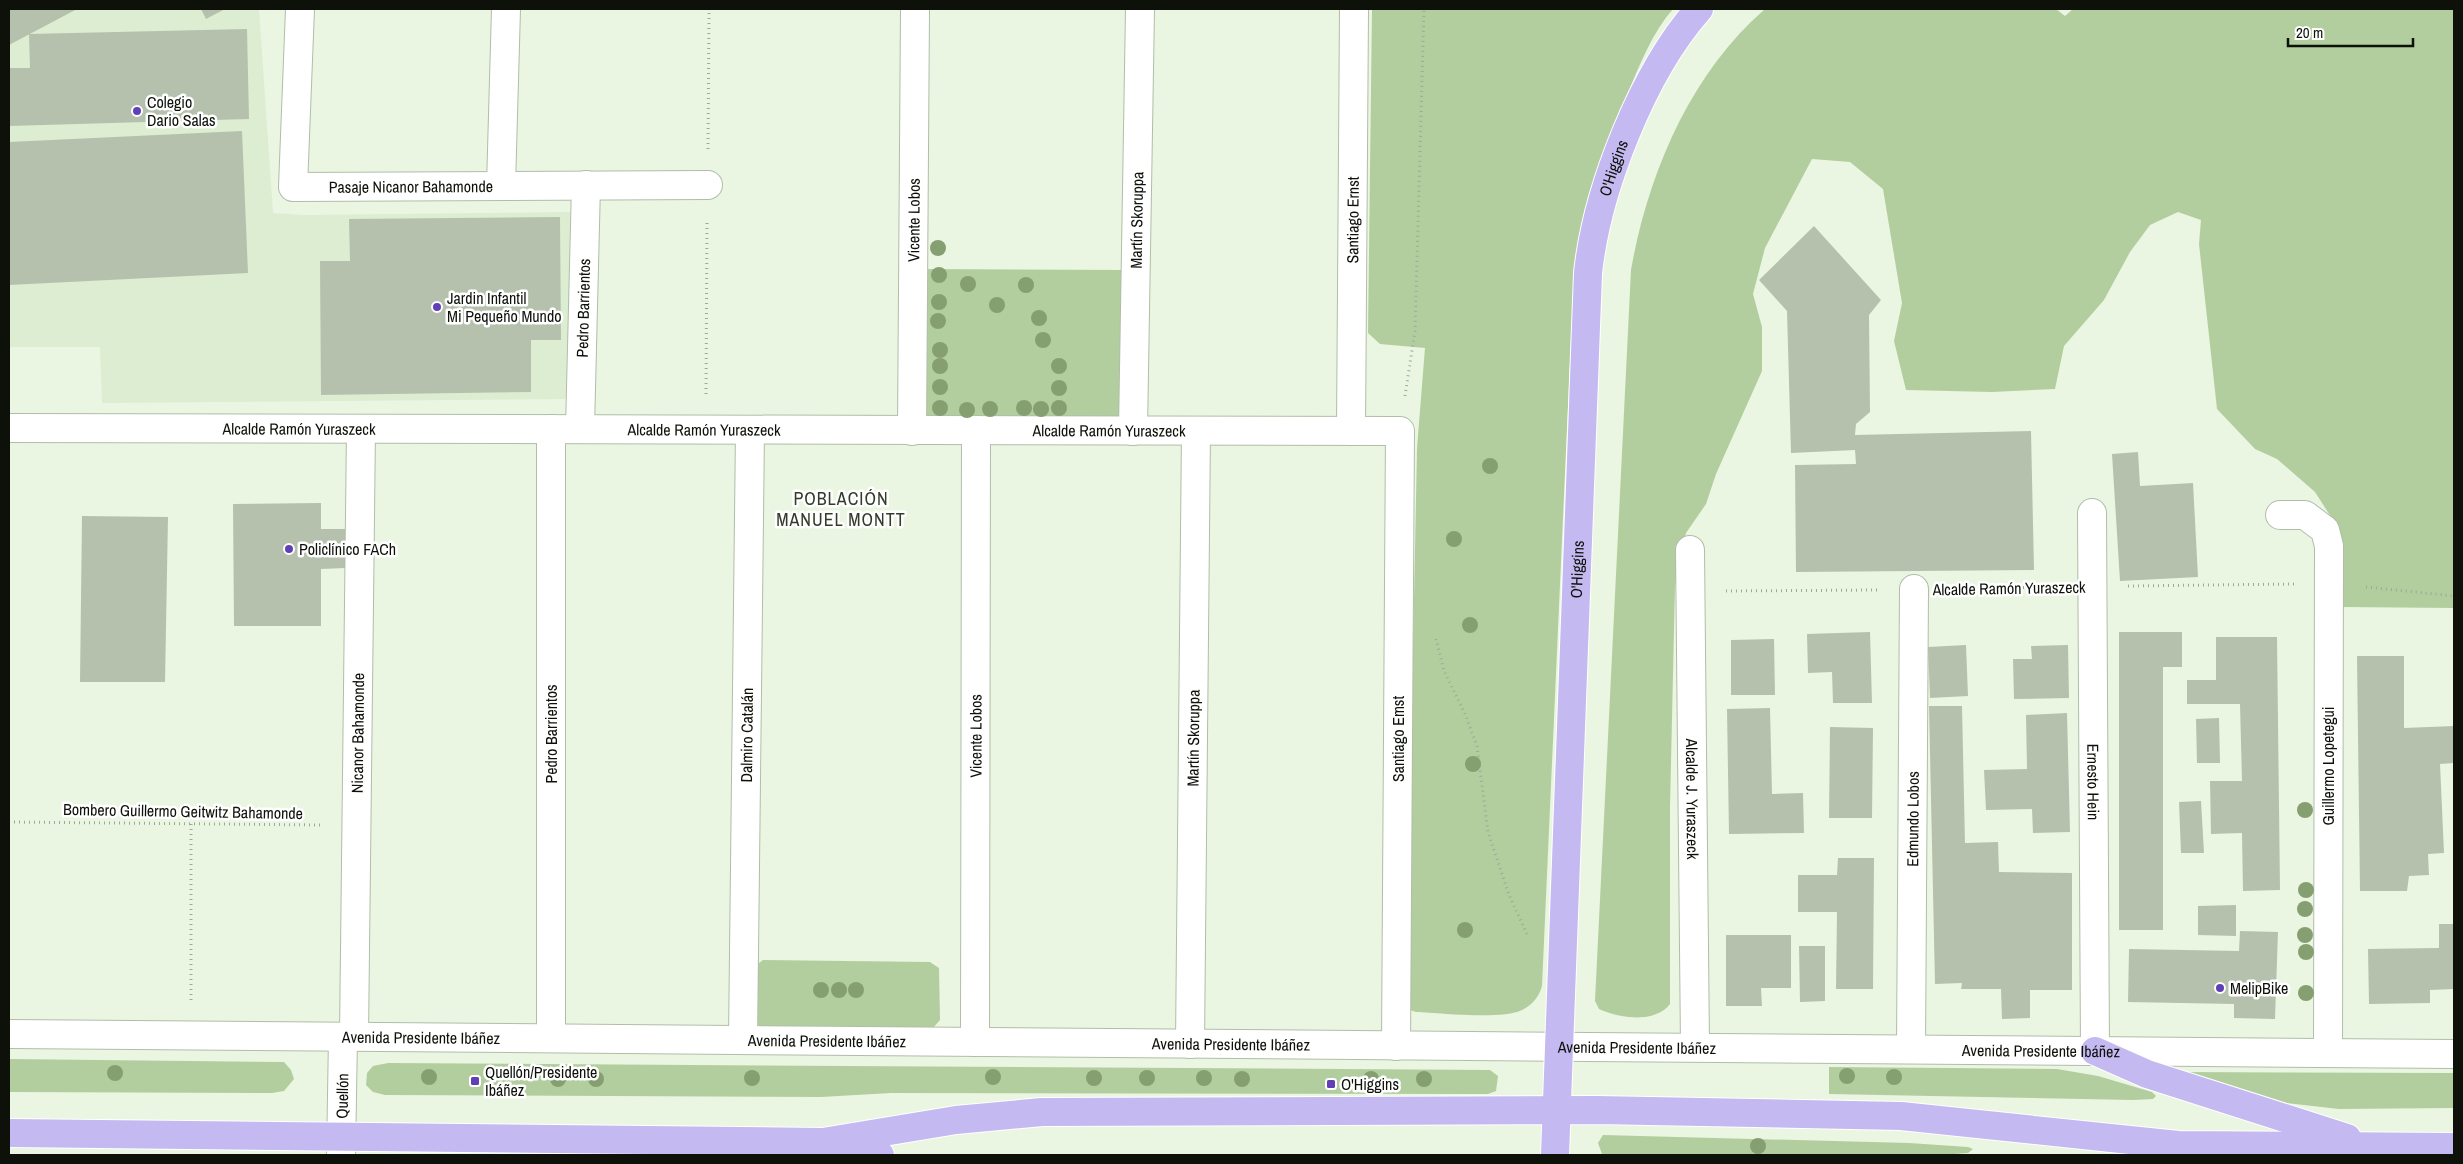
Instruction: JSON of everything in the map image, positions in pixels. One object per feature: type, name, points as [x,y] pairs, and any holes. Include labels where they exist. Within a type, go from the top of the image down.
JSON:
[{"type":"main road","name":"O'Higgins","points":[[1555,1155],[1587,303],[1591,248],[1608,183],[1649,84],[1682,30],[1699,9]]},
{"type":"main road","points":[[2095,1051],[2147,1074],[2372,1146]]},
{"type":"main road","points":[[9,1133],[341,1146],[823,1142],[956,1120],[1042,1112],[1556,1110],[1901,1116],[2178,1144],[2454,1147]]},
{"type":"main road","points":[[823,1142],[880,1155]]},
{"type":"main road","points":[[2106,1155],[2178,1144]]},
{"type":"street","name":"Pasaje Nicanor Bahamonde","points":[[300,9],[293,187],[708,184]]},
{"type":"street","points":[[501,186],[506,9]]},
{"type":"street","name":"Vicente Lobos","points":[[912,430],[915,9]]},
{"type":"street","name":"Martín Skoruppa","points":[[1133,431],[1140,9]]},
{"type":"street","name":"Santiago Ernst","points":[[1351,431],[1354,9]]},
{"type":"street","name":"Pedro Barrientos","points":[[580,429],[586,186]]},
{"type":"street","name":"Alcalde Ramón Yuraszeck","points":[[9,428],[1400,432]]},
{"type":"street","name":"Nicanor Bahamonde","points":[[348,1036],[357,825],[361,429]]},
{"type":"street","name":"Pedro Barrientos","points":[[551,430],[551,1038]]},
{"type":"street","name":"Dalmiro Catalán","points":[[743,1040],[750,430]]},
{"type":"street","name":"Vicente Lobos","points":[[975,1042],[976,430]]},
{"type":"street","name":"Martín Skoruppa","points":[[1190,1044],[1196,431]]},
{"type":"street","name":"Santiago Emst","points":[[1396,1046],[1400,432]]},
{"type":"street","name":"Ernesto Hein","points":[[2092,513],[2095,1051]]},
{"type":"street","name":"Guillermo Lopetegui","points":[[2280,515],[2305,515],[2325,530],[2329,546],[2328,1053]]},
{"type":"street","name":"Alcalde J. Yuraszeck","points":[[1690,550],[1695,1047]]},
{"type":"street","name":"Edmundo Lobos","points":[[1911,1049],[1914,589]]},
{"type":"street","name":"Avenida Presidente Ibáñez","points":[[9,1034],[1396,1046],[1558,1045],[2454,1054]]},
{"type":"street","name":"Quellón","points":[[341,1146],[348,1036]]},
{"type":"path","points":[[1400,432],[1415,331],[1422,10]]},
{"type":"path","name":"Alcalde Ramón Yuraszeck","points":[[1690,592],[2328,583],[2454,596]]},
{"type":"path","points":[[1435,635],[1444,671],[1465,714],[1477,746],[1483,799],[1496,859],[1509,896],[1530,941]]},
{"type":"path","name":"Bombero Guillermo Geitwitz Bahamonde","points":[[9,822],[357,825]]},
{"type":"path","points":[[191,824],[191,1001]]},
{"type":"shaded area","name":"Colegio Dario Salas","points":[[9,9],[259,9],[273,213],[303,215],[570,212],[569,399],[102,403],[100,347],[9,347]]},
{"type":"green space","points":[[1372,9],[1673,9],[1647,49],[1609,136],[1587,203],[1577,248],[1574,272],[1542,986],[1537,997],[1526,1008],[1501,1015],[1416,1012],[1410,1010],[1406,1003],[1417,448],[1425,348],[1380,344],[1368,333]]},
{"type":"green space","points":[[1765,9],[2056,9],[2065,16],[2073,9],[2454,9],[2454,608],[2342,607],[2340,531],[2315,492],[2277,459],[2255,449],[2217,409],[2199,244],[2201,220],[2178,212],[2150,225],[2130,252],[2104,300],[2064,346],[2055,389],[1992,392],[1906,390],[1894,341],[1902,303],[1883,189],[1850,162],[1812,159],[1765,248],[1753,294],[1762,327],[1762,371],[1716,474],[1706,504],[1686,533],[1675,586],[1670,807],[1670,1004],[1663,1010],[1646,1017],[1626,1017],[1599,1009],[1595,1001],[1631,270],[1649,198],[1661,162],[1676,128],[1694,95],[1715,64],[1738,35]]},
{"type":"green space","points":[[923,269],[1125,270],[1123,423],[922,422]]},
{"type":"green space","points":[[763,960],[930,962],[939,968],[940,1020],[933,1028],[762,1028],[754,1022],[755,966]]},
{"type":"green space","points":[[9,1059],[284,1062],[291,1070],[294,1079],[284,1091],[272,1093],[9,1092]]},
{"type":"green space","points":[[388,1063],[1490,1070],[1498,1076],[1496,1091],[1488,1094],[891,1093],[821,1097],[385,1095],[373,1092],[366,1085],[367,1073],[373,1066]]},
{"type":"green space","points":[[1829,1067],[2057,1069],[2098,1076],[2152,1092],[2156,1096],[2153,1099],[2133,1100],[1829,1094]]},
{"type":"green space","points":[[2178,1072],[2454,1073],[2454,1108],[2339,1109],[2286,1103],[2195,1080]]},
{"type":"green space","points":[[1603,1135],[1909,1143],[1968,1147],[1973,1149],[1968,1153],[1941,1155],[1602,1154],[1598,1143]]},
{"type":"building","points":[[9,9],[77,9],[9,45]]},
{"type":"building","points":[[201,9],[225,9],[206,19]]},
{"type":"building","points":[[247,29],[249,119],[9,126],[9,68],[30,68],[29,34]]},
{"type":"building","points":[[242,131],[248,273],[9,285],[9,142]]},
{"type":"building","name":"Jardin Infantil Mi Pequeño Mundo","points":[[560,217],[561,340],[531,340],[531,392],[321,395],[320,261],[350,261],[349,219]]},
{"type":"building","points":[[1814,226],[1881,300],[1869,315],[1870,412],[1856,424],[1855,435],[2031,431],[2034,570],[1796,572],[1795,465],[1856,464],[1855,450],[1791,453],[1787,311],[1759,280]]},
{"type":"building","points":[[2138,452],[2140,486],[2193,483],[2198,577],[2120,581],[2112,454]]},
{"type":"building","name":"Policlínico FACh","points":[[321,503],[321,529],[345,529],[345,568],[321,569],[321,626],[234,626],[233,504]]},
{"type":"building","points":[[82,516],[168,517],[165,682],[80,682]]},
{"type":"building","points":[[1870,632],[1872,703],[1833,703],[1832,672],[1808,673],[1807,634]]},
{"type":"building","points":[[2119,632],[2182,632],[2182,667],[2163,667],[2163,930],[2119,930]]},
{"type":"building","points":[[2216,637],[2277,637],[2280,890],[2243,891],[2242,833],[2211,834],[2210,781],[2242,781],[2240,704],[2187,704],[2187,680],[2216,680]]},
{"type":"building","points":[[1774,639],[1775,695],[1731,695],[1731,640]]},
{"type":"building","points":[[1966,645],[1968,696],[1930,698],[1928,647]]},
{"type":"building","points":[[2068,645],[2069,698],[2014,699],[2013,659],[2032,659],[2031,646]]},
{"type":"building","points":[[2357,656],[2404,656],[2404,728],[2454,726],[2454,763],[2440,764],[2444,853],[2428,854],[2429,875],[2409,876],[2407,891],[2360,891]]},
{"type":"building","points":[[1929,706],[1962,706],[1965,843],[1998,842],[1999,872],[2072,873],[2072,990],[2030,990],[2030,1018],[2002,1019],[2001,989],[1961,989],[1962,983],[1935,984]]},
{"type":"building","points":[[1770,708],[1772,794],[1803,793],[1804,833],[1729,834],[1727,709]]},
{"type":"building","points":[[2067,713],[2070,832],[2033,833],[2032,809],[1986,810],[1984,770],[2027,769],[2026,715]]},
{"type":"building","points":[[2219,718],[2220,763],[2197,763],[2196,719]]},
{"type":"building","points":[[1830,727],[1873,728],[1872,818],[1829,818]]},
{"type":"building","points":[[2201,801],[2204,853],[2181,853],[2179,802]]},
{"type":"building","points":[[1838,858],[1874,858],[1873,989],[1836,989],[1837,912],[1798,912],[1798,875],[1837,875]]},
{"type":"building","points":[[2236,905],[2236,936],[2198,935],[2198,906]]},
{"type":"building","points":[[2439,924],[2454,924],[2454,989],[2430,990],[2430,1003],[2369,1004],[2368,949],[2439,948]]},
{"type":"building","points":[[2240,931],[2278,932],[2275,1019],[2234,1018],[2234,1004],[2128,1002],[2129,949],[2239,951]]},
{"type":"building","points":[[1726,935],[1791,935],[1791,988],[1761,988],[1762,1006],[1726,1006]]},
{"type":"building","points":[[1799,946],[1825,946],[1825,1001],[1800,1002]]},
{"type":"place","name":"Colegio Dario Salas","points":[[137,111]]},
{"type":"place","name":"Jardin Infantil Mi Pequeño Mundo","points":[[437,307]]},
{"type":"place","name":"Policlínico FACh","points":[[289,549]]},
{"type":"place","name":"MelipBike","points":[[2220,988]]},
{"type":"place","name":"Quellón/Presidente Ibáñez","points":[[475,1081]]},
{"type":"place","name":"O'Higgins","points":[[1331,1084]]},
{"type":"district","name":"POBLACIÓN MANUEL MONTT","points":[[841,509]]}]
